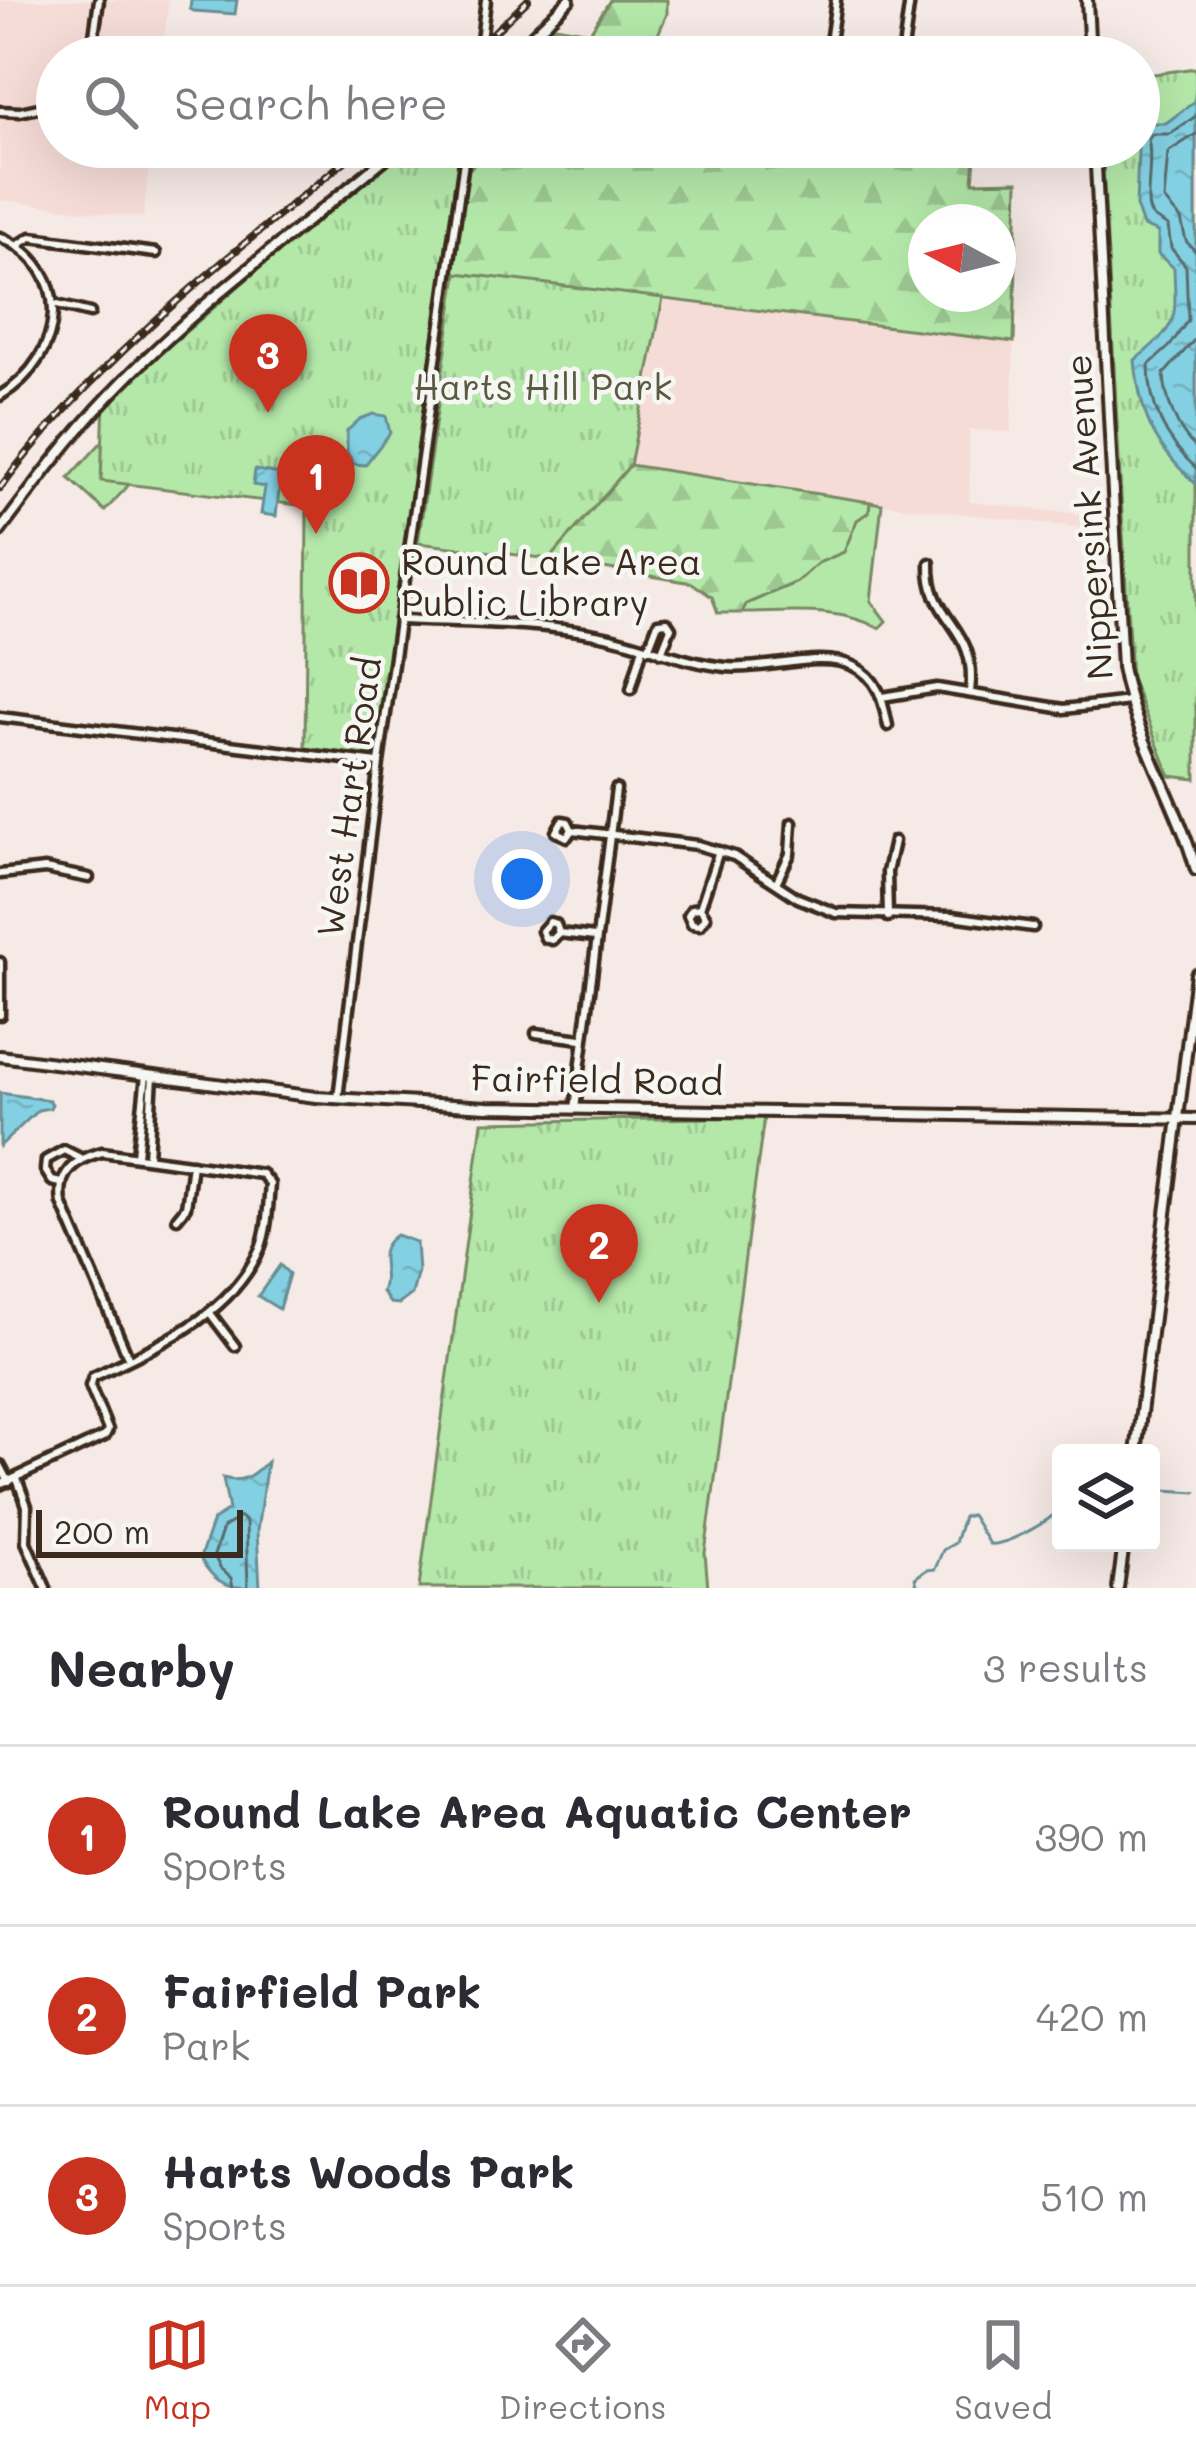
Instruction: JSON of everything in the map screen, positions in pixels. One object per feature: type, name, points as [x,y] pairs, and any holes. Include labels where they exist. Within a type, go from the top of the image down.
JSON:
[{"type":"street","points":[[95,36],[99,0]]},
{"type":"street","points":[[481,36],[486,0]]},
{"type":"street","points":[[532,36],[569,0]]},
{"type":"street","points":[[831,36],[836,0]]},
{"type":"street","points":[[905,36],[910,0]]},
{"type":"street","points":[[1087,0],[1089,36]]},
{"type":"street","points":[[0,111],[36,109]]},
{"type":"street","points":[[0,531],[114,391],[374,168]]},
{"type":"street","name":"West Hart Road","points":[[338,1099],[379,763],[463,168]]},
{"type":"street","name":"Nippersink Avenue","points":[[1096,168],[1119,645],[1130,701],[1196,870]]},
{"type":"street","points":[[0,237],[17,246],[38,268],[52,304],[43,357],[21,383],[0,396]]},
{"type":"street","points":[[17,246],[32,237],[156,253]]},
{"type":"street","points":[[52,304],[90,314]]},
{"type":"street","points":[[931,562],[937,603],[969,649],[970,692]]},
{"type":"street","points":[[399,620],[522,624],[607,636],[730,668],[840,661],[868,675],[882,697],[888,727]]},
{"type":"street","points":[[632,689],[658,623],[667,622],[670,628],[661,653]]},
{"type":"street","points":[[882,697],[917,689],[970,692],[1064,710],[1130,701]]},
{"type":"street","points":[[0,717],[379,763]]},
{"type":"street","points":[[575,1108],[616,789]]},
{"type":"street","points":[[776,883],[790,854],[792,823]]},
{"type":"street","points":[[572,830],[719,851],[825,910],[970,918],[1033,927]]},
{"type":"street","points":[[888,917],[886,872],[893,841]]},
{"type":"street","points":[[700,908],[719,851]]},
{"type":"street","points":[[0,874],[45,869],[89,878]]},
{"type":"street","points":[[559,932],[595,937]]},
{"type":"street","points":[[0,962],[0,1016]]},
{"type":"street","points":[[1137,1444],[1196,974]]},
{"type":"street","points":[[536,1033],[581,1040]]},
{"type":"street","name":"Fairfield Road","points":[[0,1055],[338,1099],[1196,1119]]},
{"type":"street","points":[[134,1156],[150,1075]]},
{"type":"street","points":[[148,1157],[150,1075]]},
{"type":"street","points":[[62,1183],[52,1181],[45,1170],[46,1160],[64,1150],[80,1158]]},
{"type":"street","points":[[9,1482],[105,1436],[108,1430],[90,1386],[93,1377],[129,1359],[210,1313],[240,1284],[260,1249],[270,1184],[262,1174],[102,1152],[80,1158],[62,1183],[62,1203],[129,1359]]},
{"type":"street","points":[[177,1218],[186,1207],[192,1164]]},
{"type":"street","points":[[210,1313],[235,1346]]},
{"type":"street","points":[[0,1465],[27,1506],[26,1542],[46,1588]]},
{"type":"street","points":[[1118,1588],[1123,1552]]},
{"type":"shaded area","points":[[0,0],[169,0],[165,36],[36,36],[36,168],[149,168],[143,218],[0,200]]},
{"type":"shaded area","points":[[663,298],[1014,342],[1011,432],[969,430],[970,502],[1107,517],[1108,531],[882,504],[630,465]]},
{"type":"green space","points":[[610,0],[667,0],[667,14],[657,36],[546,36],[556,26],[590,32]]},
{"type":"green space","points":[[1196,68],[1196,779],[1170,776],[1131,678],[1103,168],[1160,168],[1160,73]]},
{"type":"green space","points":[[377,168],[463,168],[379,763],[305,755],[307,506],[101,481],[104,402]]},
{"type":"green space","points":[[470,168],[974,168],[973,182],[1018,181],[1016,262],[1016,204],[908,204],[908,312],[1015,312],[1014,342],[453,273]]},
{"type":"green space","name":"Harts Hill Park","points":[[457,273],[663,298],[630,465],[550,559],[418,543]]},
{"type":"green space","points":[[118,424],[154,457],[105,511],[69,478]]},
{"type":"green space","points":[[630,465],[870,502],[869,512],[857,520],[844,552],[818,563],[797,582],[746,604],[742,613],[718,613],[712,597],[692,583],[550,559]]},
{"type":"green space","points":[[870,502],[882,504],[871,601],[886,621],[879,628],[829,614],[742,613],[746,604],[797,582],[818,563],[843,552]]},
{"type":"green space","points":[[764,1117],[705,1553],[708,1588],[419,1588],[482,1122]]},
{"type":"water","points":[[191,0],[237,0],[235,14],[194,11]]},
{"type":"water","points":[[1196,89],[1196,484],[1152,429],[1135,360],[1167,330],[1175,301],[1174,268],[1158,254],[1158,232],[1143,226],[1136,206],[1137,168],[1160,168],[1160,123],[1194,102]]},
{"type":"water","points":[[373,414],[386,416],[390,433],[365,465],[354,464],[347,452],[347,431]]},
{"type":"water","points":[[255,470],[281,474],[276,516],[261,514],[265,487],[253,485]]},
{"type":"water","points":[[0,1093],[52,1104],[38,1110],[0,1146]]},
{"type":"water","points":[[396,1235],[416,1242],[418,1271],[412,1294],[399,1304],[390,1303],[382,1292],[383,1254]]},
{"type":"water","points":[[280,1265],[289,1274],[279,1309],[258,1296]]},
{"type":"water","points":[[267,1462],[257,1531],[260,1588],[232,1586],[218,1580],[200,1558],[213,1520],[229,1510],[223,1478],[242,1479]]},
{"type":"waterway","points":[[1160,1486],[1196,1492]]},
{"type":"waterway","points":[[918,1588],[915,1578],[935,1569],[943,1550],[955,1543],[963,1517],[971,1515],[989,1544],[996,1544],[1052,1515]]},
{"type":"railway","points":[[490,36],[528,0]]},
{"type":"railway","points":[[0,488],[39,439],[125,349],[337,168]]},
{"type":"place","name":"Harts Woods Park","points":[[268,413]]},
{"type":"place","name":"Round Lake Area Aquatic Center","points":[[316,534]]},
{"type":"place","name":"Round Lake Area Public Library","points":[[359,583]]},
{"type":"place","name":"Fairfield Park","points":[[599,1303]]}]
